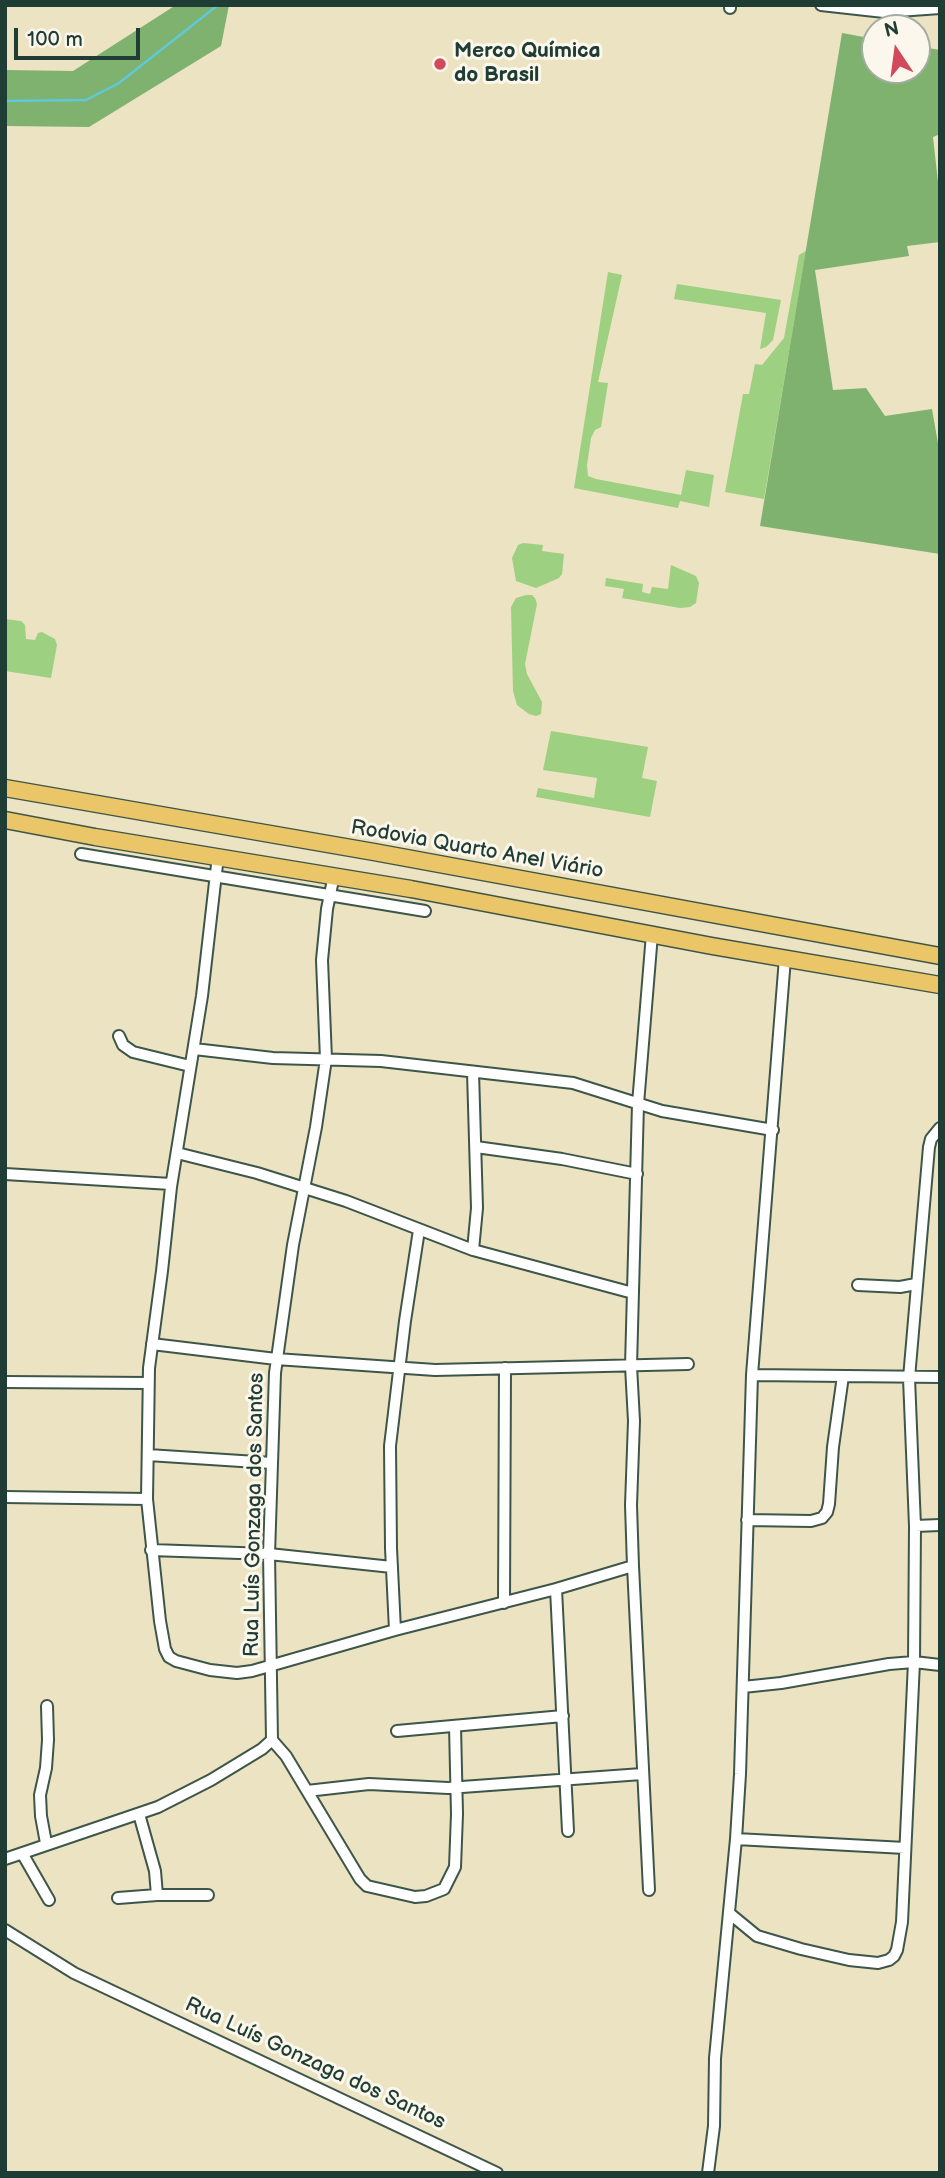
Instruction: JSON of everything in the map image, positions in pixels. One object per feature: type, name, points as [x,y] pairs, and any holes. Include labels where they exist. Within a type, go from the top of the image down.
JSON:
[{"type":"highway","name":"Rodovia Quarto Anel Viário","points":[[5,788],[374,852],[940,956]]},
{"type":"highway","points":[[5,820],[369,881],[691,942],[940,985]]},
{"type":"highway","points":[[369,881],[374,852]]},
{"type":"highway","points":[[691,942],[698,911]]},
{"type":"highway","points":[[779,926],[785,958]]},
{"type":"street","points":[[821,5],[884,12],[940,8]]},
{"type":"street","points":[[81,854],[425,911]]},
{"type":"street","points":[[218,856],[202,996],[171,1184],[148,1383],[147,1499],[163,1637],[169,1657],[200,1669],[237,1673],[272,1666],[633,1566]]},
{"type":"street","name":"Rua Luís Gonzaga dos Santos","points":[[272,1740],[269,1554],[276,1359],[326,1059],[322,960],[329,895],[334,875]]},
{"type":"street","points":[[649,1890],[633,1566],[631,1505],[634,1421],[631,1366],[638,1104],[652,934]]},
{"type":"street","points":[[708,2173],[714,2126],[715,2058],[736,1839],[752,1374],[785,958]]},
{"type":"street","points":[[120,1036],[123,1045],[133,1052],[190,1066]]},
{"type":"street","points":[[194,1049],[273,1058],[381,1061],[573,1083],[638,1104],[696,1118],[773,1130]]},
{"type":"street","points":[[473,1072],[477,1223],[473,1250]]},
{"type":"street","points":[[729,1913],[757,1936],[786,1946],[849,1960],[878,1963],[889,1960],[897,1950],[902,1922],[914,1662],[915,1526],[909,1378],[929,1147],[931,1139],[940,1128]]},
{"type":"street","points":[[476,1147],[574,1161],[636,1174]]},
{"type":"street","points":[[177,1153],[304,1187],[473,1250],[633,1293]]},
{"type":"street","points":[[5,1174],[171,1184]]},
{"type":"street","points":[[395,1630],[390,1446],[419,1230]]},
{"type":"street","points":[[858,1286],[900,1287],[916,1284]]},
{"type":"street","points":[[152,1344],[276,1359],[435,1370],[688,1364]]},
{"type":"street","points":[[504,1603],[505,1368]]},
{"type":"street","points":[[752,1374],[940,1377]]},
{"type":"street","points":[[747,1520],[811,1521],[822,1518],[827,1512],[843,1376]]},
{"type":"street","points":[[5,1382],[148,1383]]},
{"type":"street","points":[[148,1455],[272,1463]]},
{"type":"street","points":[[5,1497],[147,1499]]},
{"type":"street","points":[[915,1526],[940,1525]]},
{"type":"street","points":[[151,1550],[269,1554],[392,1567]]},
{"type":"street","points":[[556,1589],[568,1831]]},
{"type":"street","points":[[743,1687],[781,1683],[865,1667],[914,1662],[940,1665]]},
{"type":"street","points":[[46,1843],[40,1796],[48,1740],[47,1706]]},
{"type":"street","points":[[397,1731],[564,1716]]},
{"type":"street","points":[[5,1858],[139,1814],[211,1780],[272,1740],[286,1756],[355,1872],[367,1886],[415,1897],[426,1896],[444,1889],[452,1875],[456,1854],[455,1726]]},
{"type":"street","points":[[307,1791],[369,1784],[457,1787],[642,1773]]},
{"type":"street","points":[[139,1814],[153,1862],[158,1895]]},
{"type":"street","points":[[736,1839],[905,1848]]},
{"type":"street","points":[[22,1853],[49,1900]]},
{"type":"street","points":[[118,1898],[208,1895]]},
{"type":"street","name":"Rua Luís Gonzaga dos Santos","points":[[5,1930],[75,1973],[497,2173]]},
{"type":"green space","points":[[176,5],[229,5],[221,46],[89,127],[5,126],[5,70],[73,71]]},
{"type":"green space","points":[[842,33],[861,36],[861,84],[931,84],[931,48],[940,50],[940,134],[933,137],[940,200],[940,242],[907,246],[909,256],[815,270],[833,390],[866,388],[885,416],[932,409],[940,455],[940,554],[760,526]]},
{"type":"green space","points":[[806,251],[764,499],[725,492],[743,394],[749,394],[755,364],[762,365],[784,338],[799,255]]},
{"type":"green space","points":[[608,272],[622,275],[598,382],[608,383],[601,427],[595,430],[591,438],[588,476],[681,495],[686,470],[714,475],[709,507],[680,501],[678,508],[574,488]]},
{"type":"green space","points":[[677,284],[781,300],[773,340],[760,349],[766,313],[674,299]]},
{"type":"green space","points":[[518,545],[543,545],[542,551],[564,554],[562,574],[559,578],[536,588],[516,581],[512,558]]},
{"type":"green space","points":[[671,565],[696,576],[699,583],[696,603],[690,607],[680,608],[622,598],[624,589],[605,586],[606,578],[643,584],[642,592],[650,594],[652,587],[668,589]]},
{"type":"green space","points":[[532,595],[537,604],[525,664],[527,674],[542,702],[541,714],[536,716],[517,705],[513,691],[511,607],[516,598]]},
{"type":"green space","points":[[5,619],[21,621],[25,625],[26,639],[35,640],[38,633],[42,632],[55,639],[57,645],[51,678],[5,671]]},
{"type":"green space","points":[[551,731],[648,747],[642,778],[657,781],[650,817],[536,797],[538,788],[594,798],[597,778],[543,770]]},
{"type":"waterway","points":[[5,101],[86,100],[119,83],[218,5]]},
{"type":"place","name":"Merco Química do Brasil","points":[[440,64]]}]
